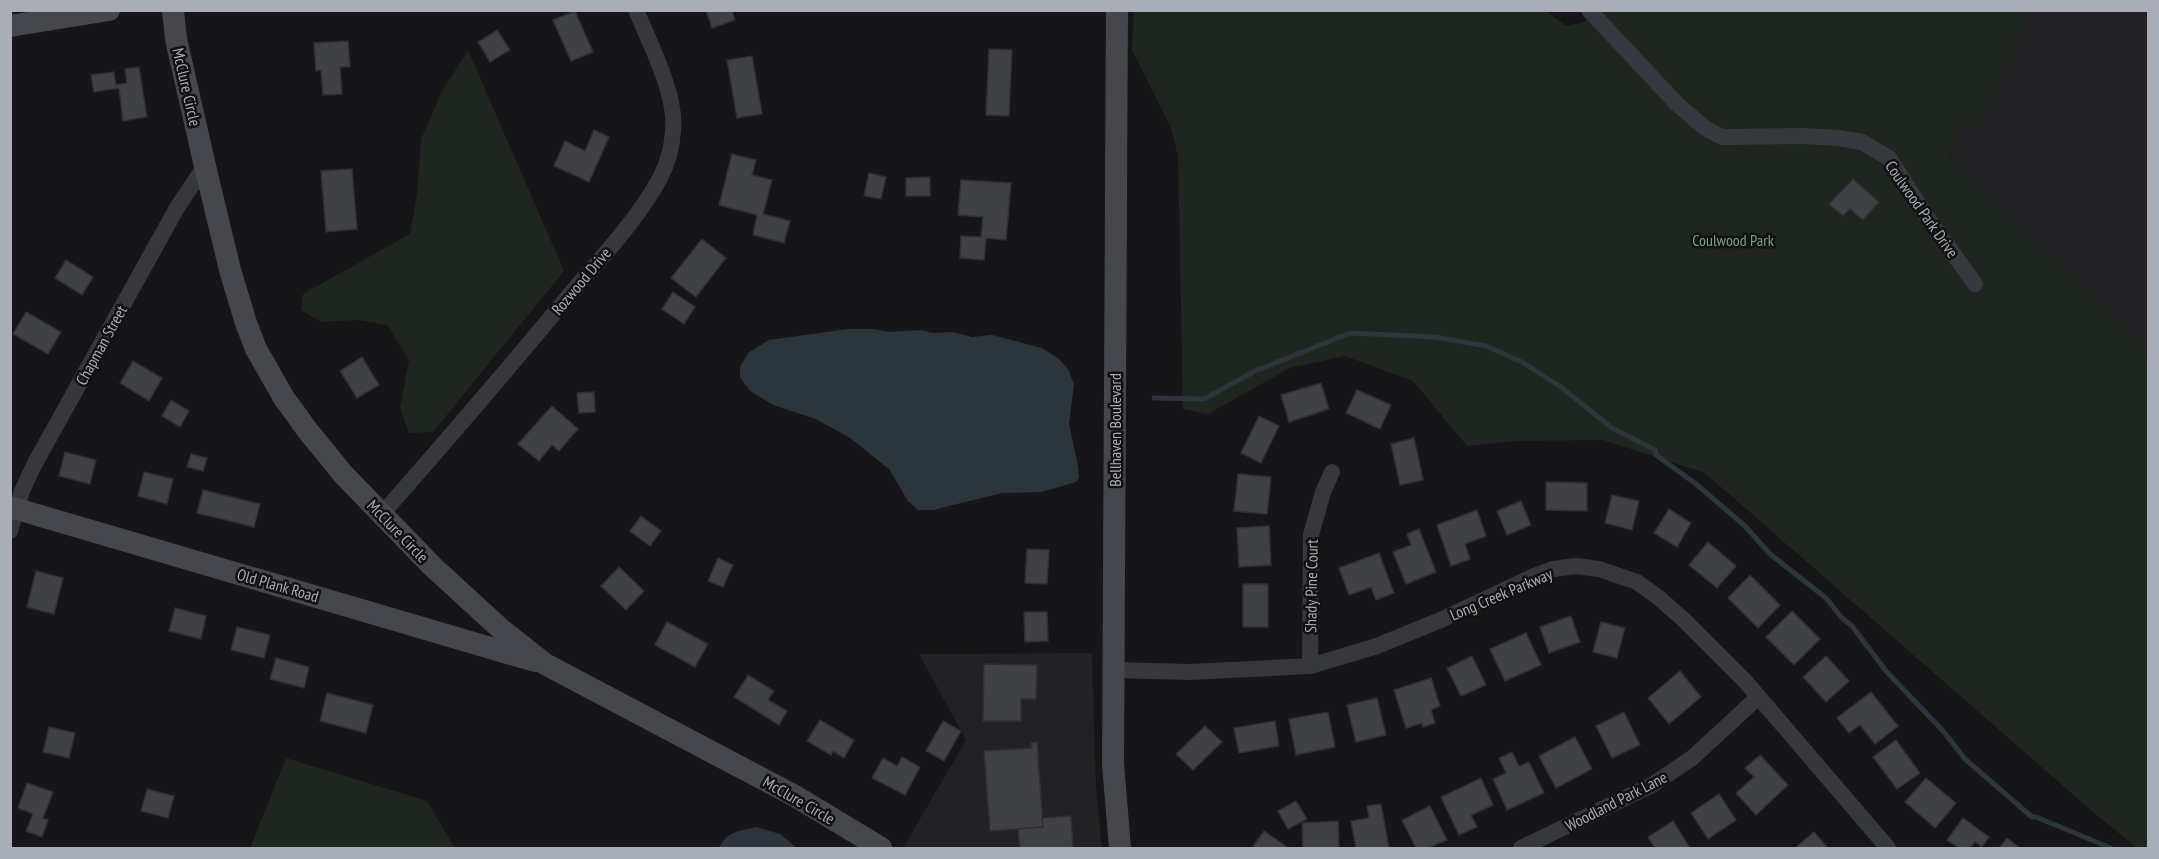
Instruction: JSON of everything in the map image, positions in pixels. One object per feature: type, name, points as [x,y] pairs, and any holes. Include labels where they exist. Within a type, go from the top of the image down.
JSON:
[{"type":"street","points":[[10,26],[109,10]]},
{"type":"street","name":"McClure Circle","points":[[173,10],[176,39],[205,166],[230,270],[246,323],[256,349],[284,398],[343,474],[432,566],[503,631],[545,664],[795,796],[881,849]]},
{"type":"street","name":"Rozwood Drive","points":[[382,514],[496,384],[593,267],[650,195],[660,177],[670,152],[674,115],[670,94],[636,10]]},
{"type":"street","name":"Bellhaven Boulevard","points":[[1117,10],[1113,764],[1120,849]]},
{"type":"street","name":"Coulwood Park Drive","points":[[1589,10],[1678,105],[1705,128],[1722,137],[1838,138],[1862,142],[1889,158],[1929,220],[1975,284]]},
{"type":"street","name":"Chapman Street","points":[[12,516],[40,455],[178,206],[205,166]]},
{"type":"street","name":"Shady Pine Court","points":[[1310,666],[1311,535],[1323,492],[1332,472]]},
{"type":"street","name":"Old Plank Road","points":[[12,516],[545,664]]},
{"type":"street","name":"Long Creek Parkway","points":[[1113,670],[1190,672],[1310,666],[1377,646],[1553,569],[1576,566],[1599,569],[1637,582],[1659,598],[1745,681],[1888,849]]},
{"type":"street","name":"Woodland Park Lane","points":[[1521,849],[1652,785],[1692,758],[1758,697]]},
{"type":"shaded area","points":[[2000,11],[2148,11],[2148,354],[1949,156]]},
{"type":"shaded area","points":[[848,329],[875,329],[887,332],[921,330],[933,333],[953,332],[972,337],[992,335],[1042,348],[1059,359],[1068,369],[1074,384],[1069,424],[1079,478],[1076,482],[1042,492],[1002,493],[933,510],[918,510],[908,501],[889,469],[850,438],[816,419],[773,405],[750,391],[740,377],[740,367],[748,353],[769,340]]},
{"type":"shaded area","points":[[1092,653],[1096,788],[1102,848],[903,848],[966,740],[919,654]]},
{"type":"shaded area","points":[[756,827],[780,834],[797,848],[719,848],[729,835]]},
{"type":"green space","name":"Coulwood Park","points":[[1134,10],[1545,10],[1566,26],[1585,22],[1594,10],[2030,11],[1991,110],[1970,128],[1960,125],[1949,156],[2148,354],[2148,848],[2137,848],[2094,813],[1705,473],[1603,440],[1516,441],[1467,446],[1413,381],[1345,356],[1290,368],[1208,414],[1183,409],[1178,157],[1171,128],[1132,50]]},
{"type":"green space","points":[[468,50],[564,271],[433,432],[409,433],[400,408],[409,360],[387,325],[358,320],[321,322],[301,310],[303,294],[410,234],[417,194],[421,139],[442,91]]},
{"type":"green space","points":[[286,758],[427,801],[455,848],[250,848]]},
{"type":"building","points":[[706,10],[732,10],[735,20],[712,28]]},
{"type":"building","points":[[575,11],[593,52],[571,61],[553,20]]},
{"type":"building","points":[[497,30],[510,50],[490,62],[478,42]]},
{"type":"building","points":[[348,41],[350,67],[340,67],[342,94],[323,95],[321,70],[316,71],[314,43]]},
{"type":"building","points":[[989,49],[1012,50],[1009,116],[986,115]]},
{"type":"building","points":[[752,56],[762,114],[737,118],[727,60]]},
{"type":"building","points":[[139,67],[147,117],[123,121],[119,88],[94,92],[91,75],[114,72],[116,85],[127,83],[125,69]]},
{"type":"building","points":[[594,130],[609,137],[589,182],[554,166],[565,141],[585,151]]},
{"type":"building","points":[[732,154],[756,160],[752,175],[772,180],[763,214],[790,221],[784,243],[753,235],[757,215],[719,205]]},
{"type":"building","points":[[352,169],[357,229],[326,232],[321,171]]},
{"type":"building","points":[[869,173],[886,177],[881,199],[864,196]]},
{"type":"building","points":[[930,177],[930,196],[906,196],[906,178]]},
{"type":"building","points":[[1853,179],[1879,202],[1863,220],[1850,209],[1843,216],[1829,204]]},
{"type":"building","points":[[961,180],[1011,183],[1006,240],[986,238],[984,260],[960,258],[961,236],[981,237],[983,217],[958,215]]},
{"type":"building","points":[[702,239],[726,258],[696,297],[671,278]]},
{"type":"building","points":[[66,260],[93,277],[82,295],[55,278]]},
{"type":"building","points":[[673,292],[695,307],[684,324],[662,309]]},
{"type":"building","points":[[26,312],[61,332],[48,354],[13,334]]},
{"type":"building","points":[[362,357],[379,385],[357,398],[340,371]]},
{"type":"building","points":[[133,361],[162,378],[149,401],[120,383]]},
{"type":"building","points":[[1321,383],[1329,409],[1289,422],[1281,395]]},
{"type":"building","points":[[1357,390],[1391,405],[1380,429],[1346,413]]},
{"type":"building","points":[[594,392],[595,412],[579,413],[577,393]]},
{"type":"building","points":[[171,400],[189,411],[180,427],[162,416]]},
{"type":"building","points":[[552,406],[578,429],[559,451],[552,445],[539,461],[518,444]]},
{"type":"building","points":[[1259,416],[1279,426],[1261,463],[1241,453]]},
{"type":"building","points":[[1414,438],[1423,480],[1400,485],[1391,444]]},
{"type":"building","points":[[65,452],[96,460],[90,484],[59,476]]},
{"type":"building","points":[[191,454],[207,458],[203,471],[187,467]]},
{"type":"building","points":[[144,472],[173,479],[167,504],[138,496]]},
{"type":"building","points":[[1238,474],[1271,477],[1267,514],[1234,511]]},
{"type":"building","points":[[1546,482],[1587,483],[1587,511],[1546,510]]},
{"type":"building","points":[[203,490],[260,504],[254,527],[197,513]]},
{"type":"building","points":[[1612,495],[1639,501],[1632,530],[1605,523]]},
{"type":"building","points":[[1521,501],[1531,525],[1507,535],[1497,511]]},
{"type":"building","points":[[1669,509],[1691,523],[1677,547],[1654,533]]},
{"type":"building","points":[[1477,510],[1486,536],[1465,544],[1470,559],[1451,566],[1437,525]]},
{"type":"building","points":[[641,516],[661,531],[650,546],[630,531]]},
{"type":"building","points":[[1269,526],[1271,565],[1239,567],[1237,528]]},
{"type":"building","points":[[1419,529],[1436,572],[1406,584],[1393,552],[1411,545],[1407,534]]},
{"type":"building","points":[[1708,542],[1736,566],[1717,588],[1689,565]]},
{"type":"building","points":[[1027,549],[1049,550],[1047,584],[1025,583]]},
{"type":"building","points":[[1379,553],[1394,593],[1376,600],[1371,587],[1349,595],[1339,568]]},
{"type":"building","points":[[718,558],[733,565],[723,587],[708,581]]},
{"type":"building","points":[[619,567],[644,591],[626,610],[601,586]]},
{"type":"building","points":[[36,571],[63,578],[54,614],[27,607]]},
{"type":"building","points":[[1750,575],[1780,605],[1758,628],[1728,598]]},
{"type":"building","points":[[1243,584],[1268,584],[1268,627],[1243,627]]},
{"type":"building","points":[[175,608],[206,616],[201,639],[169,631]]},
{"type":"building","points":[[1792,611],[1820,639],[1794,665],[1766,637]]},
{"type":"building","points":[[1024,612],[1047,612],[1048,641],[1025,642]]},
{"type":"building","points":[[1571,616],[1580,642],[1549,653],[1540,627]]},
{"type":"building","points":[[667,622],[708,644],[695,667],[655,645]]},
{"type":"building","points":[[1601,622],[1625,628],[1617,658],[1593,652]]},
{"type":"building","points":[[237,627],[270,635],[264,658],[231,650]]},
{"type":"building","points":[[1526,633],[1541,665],[1505,681],[1490,649]]},
{"type":"building","points":[[1472,656],[1486,685],[1461,696],[1447,668]]},
{"type":"building","points":[[1826,656],[1849,681],[1826,702],[1803,677]]},
{"type":"building","points":[[276,658],[309,667],[304,688],[270,679]]},
{"type":"building","points":[[984,664],[1037,665],[1036,699],[1021,699],[1021,721],[983,721]]},
{"type":"building","points":[[1680,671],[1701,697],[1669,724],[1648,698]]},
{"type":"building","points":[[748,675],[774,691],[768,700],[787,711],[779,725],[734,697]]},
{"type":"building","points":[[1431,678],[1440,706],[1431,710],[1435,723],[1423,727],[1422,723],[1406,728],[1394,690]]},
{"type":"building","points":[[1871,692],[1898,726],[1875,744],[1860,725],[1849,733],[1837,718]]},
{"type":"building","points":[[327,693],[373,705],[366,733],[320,721]]},
{"type":"building","points":[[1377,698],[1386,735],[1356,742],[1347,705]]},
{"type":"building","points":[[1328,712],[1335,747],[1296,755],[1289,719]]},
{"type":"building","points":[[1624,712],[1640,745],[1612,758],[1596,726]]},
{"type":"building","points":[[820,720],[854,740],[844,758],[833,751],[831,755],[807,741]]},
{"type":"building","points":[[943,721],[961,731],[944,761],[926,751]]},
{"type":"building","points":[[1275,721],[1279,746],[1239,753],[1234,728]]},
{"type":"building","points":[[1205,726],[1222,742],[1193,770],[1176,754]]},
{"type":"building","points":[[49,727],[75,733],[69,758],[43,752]]},
{"type":"building","points":[[1575,737],[1592,769],[1556,788],[1539,756]]},
{"type":"building","points":[[1896,740],[1920,773],[1897,789],[1873,757]]},
{"type":"building","points":[[1037,742],[1043,827],[990,831],[984,751],[1032,748],[1031,743]]},
{"type":"building","points":[[1512,752],[1519,766],[1529,762],[1544,793],[1507,810],[1493,779],[1506,773],[1499,758]]},
{"type":"building","points":[[1760,755],[1788,785],[1756,815],[1736,793],[1754,777],[1745,768]]},
{"type":"building","points":[[902,757],[920,767],[905,795],[872,778],[883,758],[897,766]]},
{"type":"building","points":[[1481,778],[1493,805],[1471,815],[1477,827],[1459,835],[1441,797]]},
{"type":"building","points":[[1926,778],[1956,803],[1935,828],[1905,802]]},
{"type":"building","points":[[27,783],[53,792],[43,818],[48,820],[42,837],[26,831],[33,814],[18,808]]},
{"type":"building","points":[[147,789],[174,796],[168,818],[141,811]]},
{"type":"building","points":[[1719,794],[1736,820],[1708,839],[1691,813]]},
{"type":"building","points":[[1296,801],[1307,819],[1288,829],[1278,811]]},
{"type":"building","points":[[1381,804],[1389,848],[1356,848],[1351,821],[1369,818],[1367,806]]},
{"type":"building","points":[[1430,806],[1447,840],[1428,848],[1416,848],[1402,820]]},
{"type":"building","points":[[1071,816],[1073,848],[1020,848],[1018,829],[1043,827],[1042,818]]},
{"type":"building","points":[[1963,818],[1989,837],[1982,847],[1975,842],[1970,848],[1959,848],[1947,840]]},
{"type":"building","points":[[1338,821],[1339,848],[1303,848],[1302,823]]},
{"type":"building","points":[[1673,821],[1690,848],[1655,848],[1648,837]]},
{"type":"building","points":[[1264,831],[1287,847],[1252,848]]},
{"type":"building","points":[[1814,832],[1828,848],[1795,848]]},
{"type":"building","points":[[2007,838],[2020,848],[1999,848]]},
{"type":"waterway","points":[[1154,398],[1204,399],[1255,371],[1350,333],[1435,337],[1486,346],[1522,362],[1561,387],[1612,428],[1655,450],[1656,455],[1696,484],[1745,526],[1770,554],[1826,598],[1841,617],[1852,626],[1886,671],[1944,732],[1965,759],[2032,817],[2111,848]]}]
